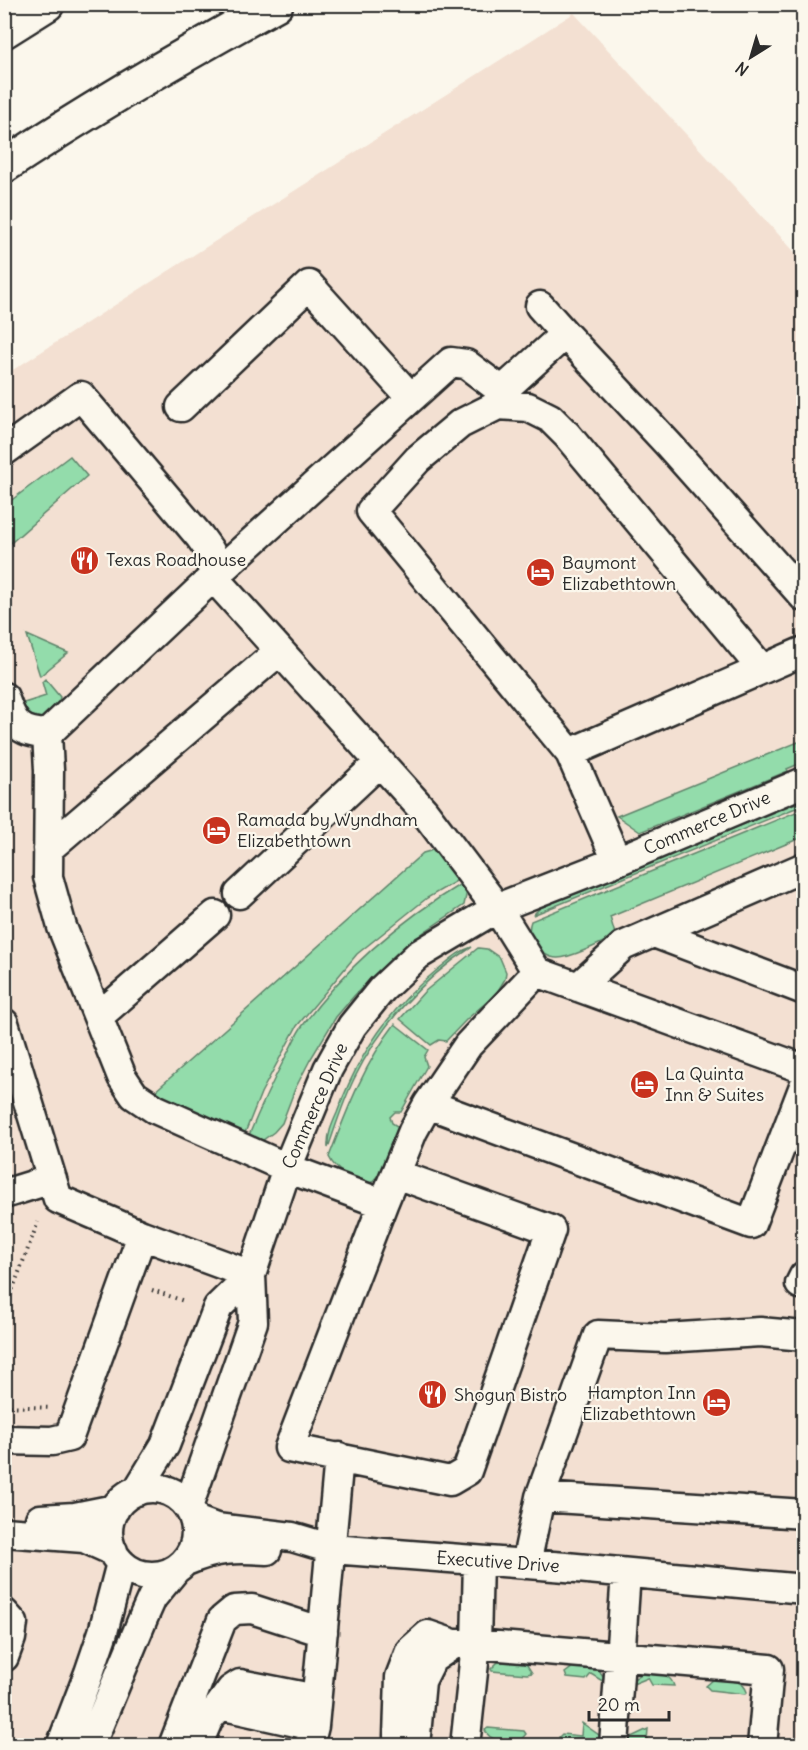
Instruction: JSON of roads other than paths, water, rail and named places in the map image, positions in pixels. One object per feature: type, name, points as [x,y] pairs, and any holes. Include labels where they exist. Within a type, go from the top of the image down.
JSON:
[{"type":"highway","points":[[4,31],[47,4]]},
{"type":"highway","points":[[4,166],[120,93],[276,4]]},
{"type":"street","points":[[181,407],[309,285],[411,398]]},
{"type":"street","points":[[540,306],[668,444],[804,597]]},
{"type":"street","points":[[565,334],[500,398],[460,424],[418,459],[371,511],[570,753],[617,861]]},
{"type":"street","points":[[383,1204],[287,1168],[155,1108],[134,1095],[122,1077],[62,927],[48,877],[47,734],[213,577],[451,362],[466,364],[500,398],[528,407],[550,418],[762,669]]},
{"type":"street","points":[[4,451],[81,396],[200,537],[210,551],[213,577],[423,810],[497,908],[537,972],[804,1069]]},
{"type":"street","points":[[48,849],[279,651]]},
{"type":"street","points":[[570,753],[804,651]]},
{"type":"street","points":[[4,698],[16,724],[25,731],[47,734]]},
{"type":"street","points":[[239,894],[380,762]]},
{"type":"street","name":"Commerce Drive","points":[[137,1491],[165,1445],[218,1307],[251,1275],[287,1168],[328,1070],[352,1026],[382,989],[417,955],[497,908],[617,861],[804,782]]},
{"type":"street","points":[[578,987],[623,946],[804,867]]},
{"type":"street","points":[[98,1017],[215,915]]},
{"type":"street","points":[[654,933],[804,990]]},
{"type":"street","points":[[396,1174],[551,1230],[467,1472],[450,1481],[289,1448],[383,1204],[413,1131],[428,1104],[468,1045],[537,972]]},
{"type":"street","points":[[4,1023],[58,1199],[251,1275],[253,1322],[192,1514],[196,1535],[193,1549],[152,1598],[90,1746]]},
{"type":"street","points":[[428,1104],[752,1224],[804,1086]]},
{"type":"street","points":[[4,1194],[52,1179]]},
{"type":"street","points":[[4,1440],[52,1441],[69,1437],[142,1234]]},
{"type":"street","points":[[525,1563],[540,1497],[598,1335],[665,1338],[760,1332],[804,1336]]},
{"type":"street","points":[[197,1746],[208,1720],[220,1705],[313,1723],[332,1549],[339,1457]]},
{"type":"street","points":[[60,1746],[103,1632],[117,1557],[109,1537],[110,1522],[115,1509],[124,1498],[137,1491],[151,1488],[165,1490],[178,1497],[192,1514]]},
{"type":"street","points":[[540,1497],[804,1514]]},
{"type":"street","points":[[4,1518],[69,1518],[115,1509]]},
{"type":"street","name":"Executive Drive","points":[[192,1514],[216,1528],[292,1537],[332,1549],[525,1563],[804,1589]]},
{"type":"street","points":[[4,1532],[84,1538],[117,1557],[133,1571],[146,1576],[161,1576],[207,1552],[237,1548],[290,1551],[332,1549]]},
{"type":"street","points":[[465,1746],[465,1644],[478,1561]]},
{"type":"street","points":[[614,1746],[626,1573]]},
{"type":"street","points":[[173,1746],[222,1620],[234,1610],[252,1609],[323,1632]]},
{"type":"street","points":[[4,1613],[13,1623],[11,1638],[4,1657]]},
{"type":"street","points":[[397,1746],[400,1677],[410,1651],[428,1635],[465,1644],[769,1669],[762,1746]]},
{"type":"street","points":[[415,1746],[421,1681],[432,1659],[465,1644]]},
{"type":"place","name":"Texas Roadhouse","points":[[85,560]]},
{"type":"place","name":"Baymont Elizabethtown","points":[[541,573]]},
{"type":"place","name":"Ramada by Wyndham Elizabethtown","points":[[216,830]]},
{"type":"place","name":"La Quinta Inn & Suites","points":[[644,1084]]},
{"type":"place","name":"Shogun Bistro","points":[[433,1395]]},
{"type":"place","name":"Hampton Inn Elizabethtown","points":[[717,1403]]}]
